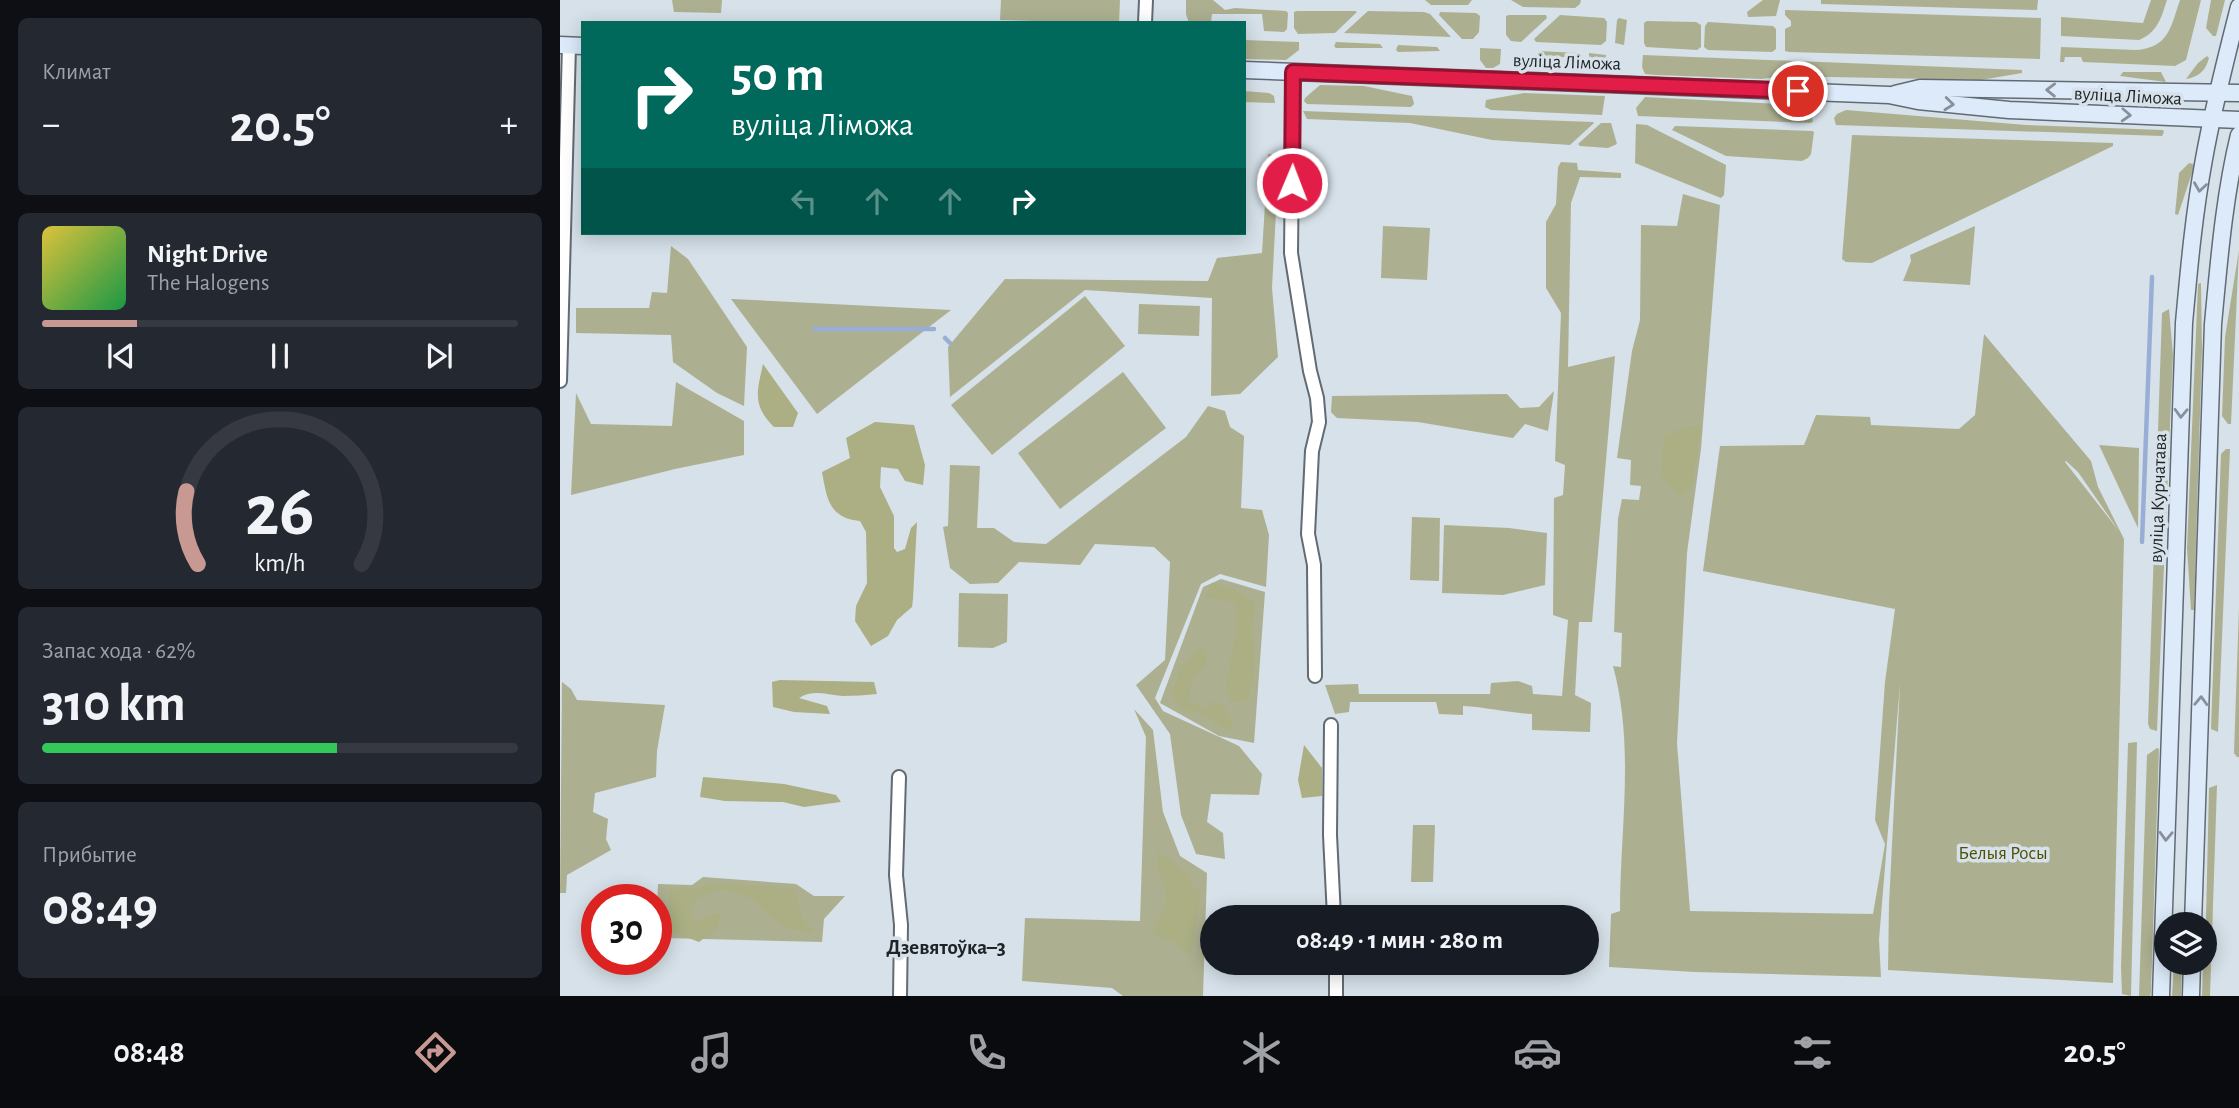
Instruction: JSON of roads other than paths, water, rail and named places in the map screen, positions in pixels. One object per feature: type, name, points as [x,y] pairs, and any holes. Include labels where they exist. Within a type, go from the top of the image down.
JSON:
[{"type":"main road","name":"вуліца Курчатава","points":[[2161,996],[2184,323],[2204,159],[2217,93],[2239,8]]},
{"type":"main road","name":"вуліца Ліможа","points":[[1246,69],[1889,95],[1918,101],[2008,110],[2239,120]]},
{"type":"main road","name":"вуліца Ліможа","points":[[1889,95],[1920,88],[2239,93]]},
{"type":"main road","points":[[2193,912],[2213,324],[2232,163],[2239,135]]},
{"type":"main road","points":[[2169,768],[2199,769]]},
{"type":"main road","points":[[2191,996],[2192,975]]},
{"type":"street","points":[[1145,21],[1146,0]]},
{"type":"street","points":[[560,381],[571,46]]},
{"type":"street","points":[[1293,72],[1291,253],[1319,422],[1312,451],[1308,534],[1314,565],[1315,676]]},
{"type":"street","points":[[1331,725],[1330,835],[1333,905]]},
{"type":"street","points":[[900,777],[896,875],[901,925],[900,996]]},
{"type":"street","points":[[1336,975],[1336,996]]},
{"type":"waterway","points":[[2142,542],[2152,277]]},
{"type":"waterway","points":[[814,329],[934,329]]},
{"type":"waterway","points":[[945,338],[950,343]]},
{"type":"district","name":"Дзевятоўка–3","points":[[946,947]]},
{"type":"park label","name":"Белыя Росы","points":[[2003,852]]}]
